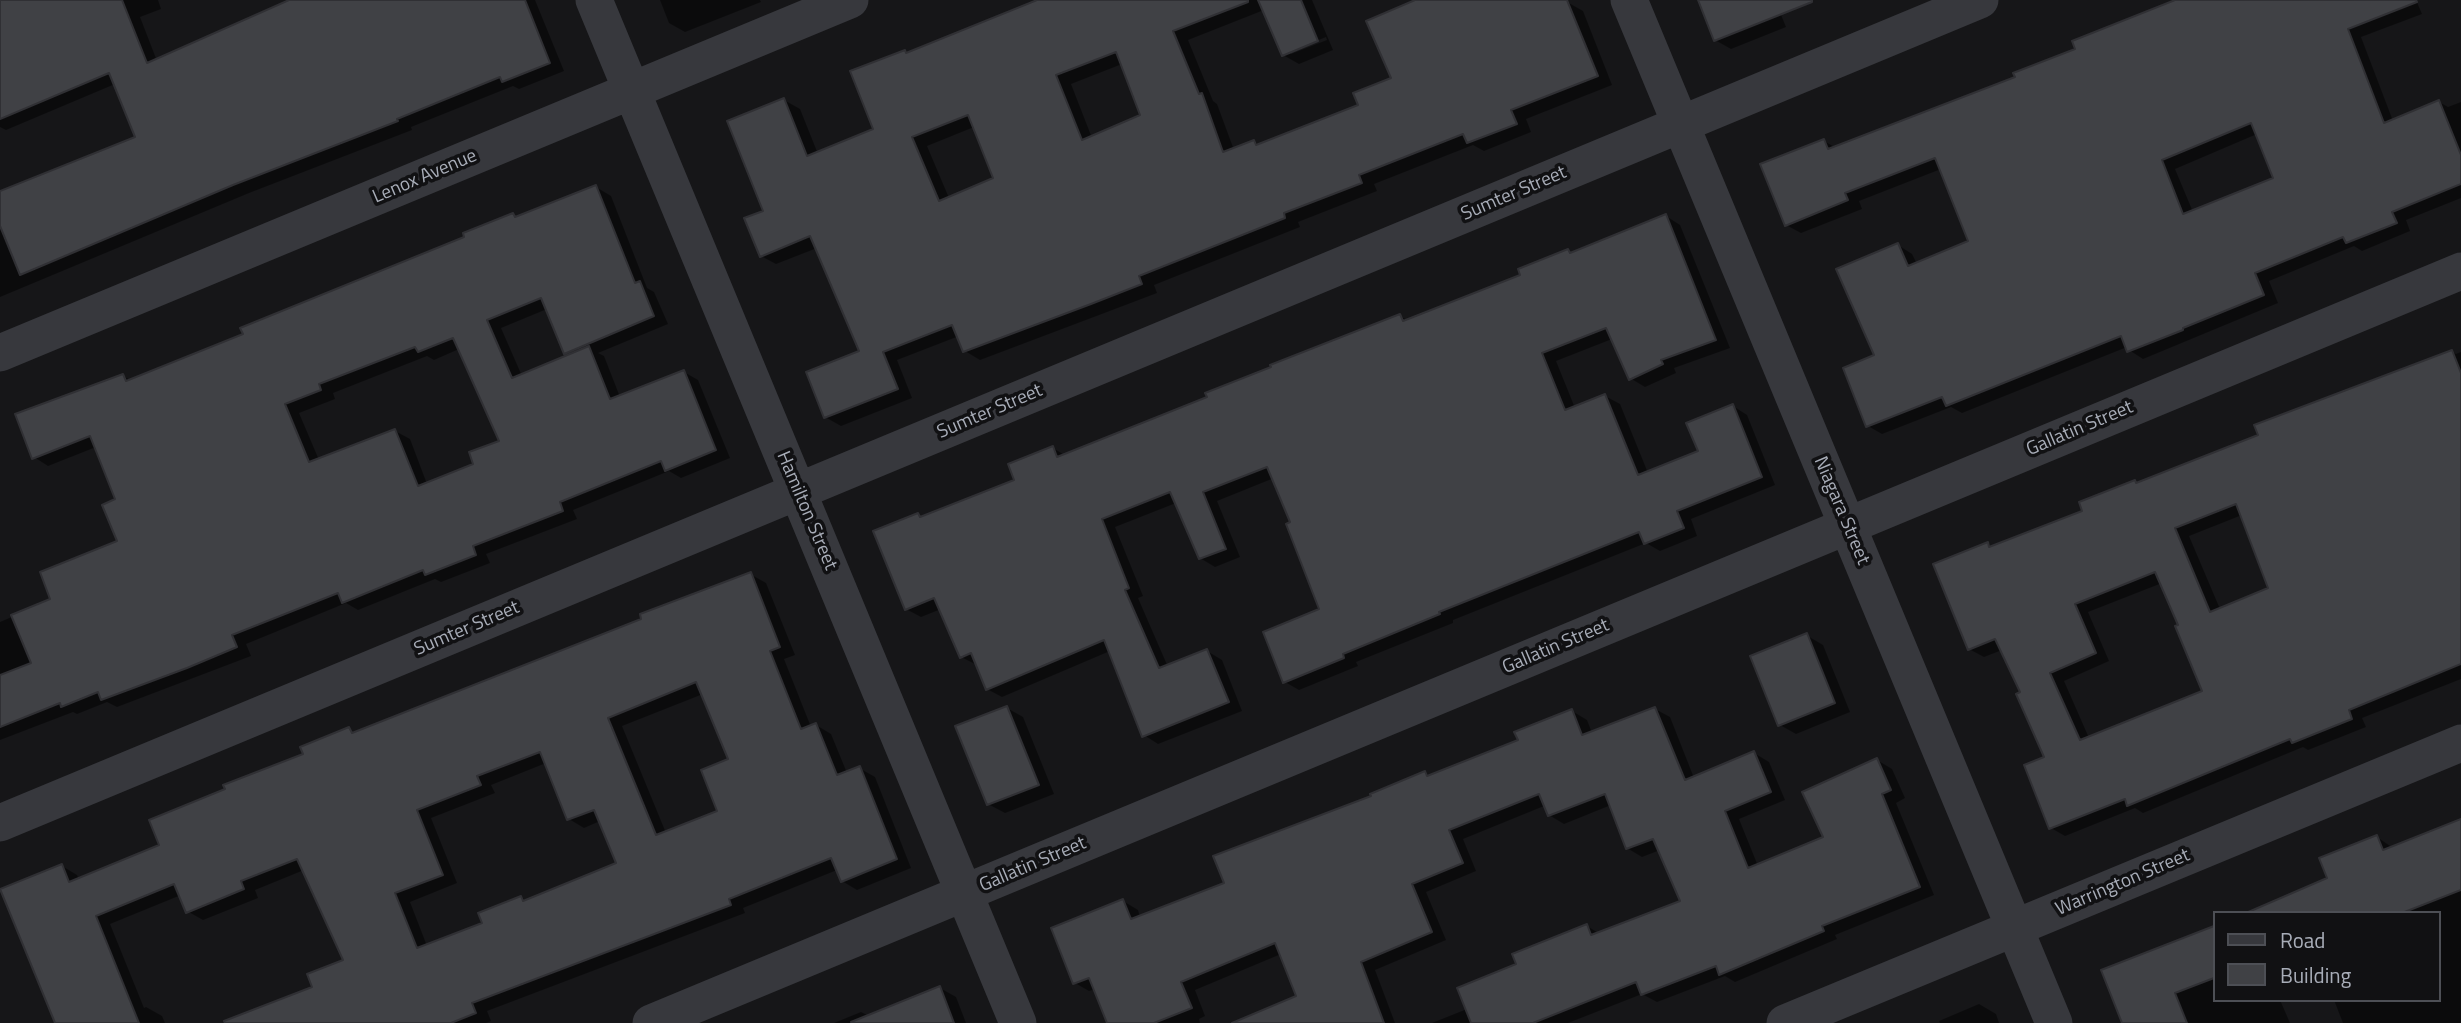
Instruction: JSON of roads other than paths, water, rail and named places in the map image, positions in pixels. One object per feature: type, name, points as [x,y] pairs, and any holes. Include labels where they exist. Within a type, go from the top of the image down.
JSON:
[{"type":"street","name":"Hamilton Street","points":[[594,0],[1018,1023]]},
{"type":"street","name":"Lenox Avenue","points":[[0,353],[850,0]]},
{"type":"street","name":"Niagara Street","points":[[1629,0],[2054,1023]]},
{"type":"street","name":"Sumter Street","points":[[0,823],[1980,0]]},
{"type":"street","name":"Gallatin Street","points":[[651,1023],[2461,271]]},
{"type":"street","name":"Warrington Street","points":[[1785,1023],[2461,743]]}]
